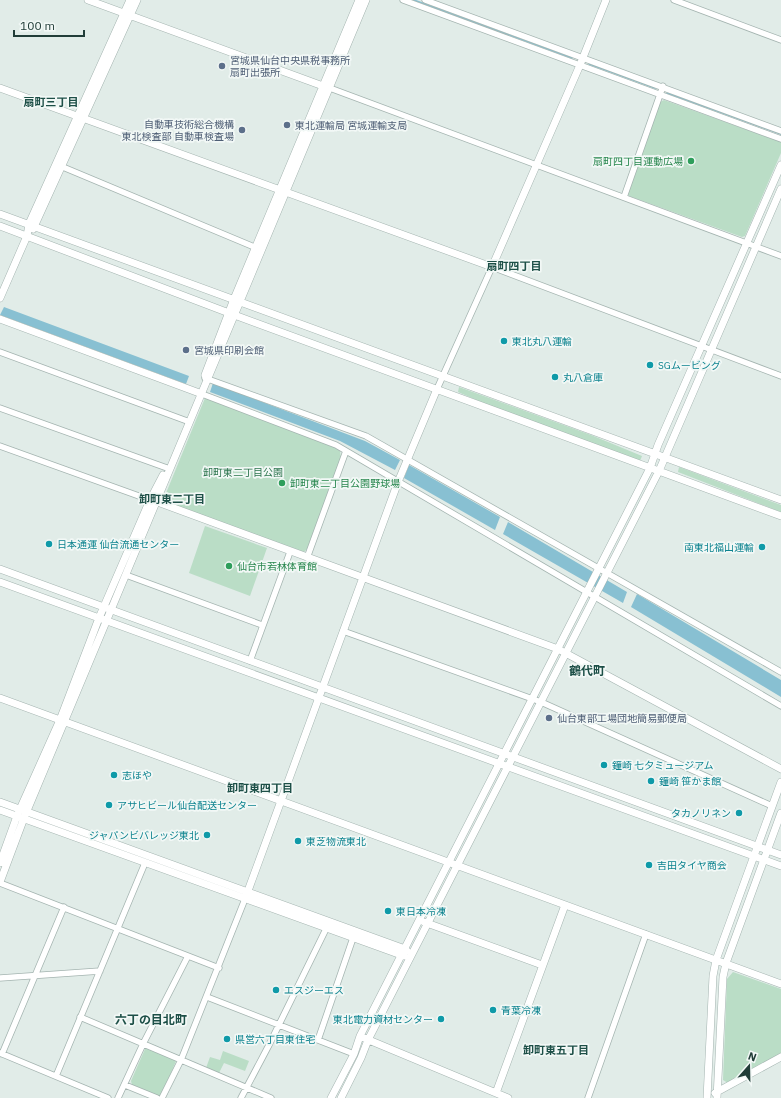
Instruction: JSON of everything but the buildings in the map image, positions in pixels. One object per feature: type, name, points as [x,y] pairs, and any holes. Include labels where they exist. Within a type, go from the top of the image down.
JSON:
[{"type":"street","points":[[88,0],[781,256]]},
{"type":"street","points":[[0,298],[126,14],[130,0]]},
{"type":"street","points":[[126,14],[137,0]]},
{"type":"street","points":[[0,863],[23,814],[103,619],[187,421],[207,378],[232,314],[241,301],[259,249],[326,87],[359,0]]},
{"type":"street","points":[[326,87],[366,0]]},
{"type":"street","points":[[403,0],[781,139]]},
{"type":"street","points":[[425,0],[663,86],[781,131]]},
{"type":"street","points":[[162,1098],[181,1060],[219,968],[407,459],[442,376],[537,165],[606,0]]},
{"type":"street","points":[[674,0],[781,40]]},
{"type":"street","points":[[624,197],[663,86]]},
{"type":"street","points":[[0,88],[492,267],[702,348],[781,376]]},
{"type":"street","points":[[59,165],[259,249]]},
{"type":"street","points":[[332,1098],[354,1054],[360,1036],[650,468],[654,455],[781,165]]},
{"type":"street","points":[[341,1098],[361,1058],[368,1040],[427,923],[658,471],[781,189]]},
{"type":"street","points":[[0,214],[241,301],[654,455],[781,500]]},
{"type":"street","points":[[0,226],[232,314],[781,516]]},
{"type":"street","points":[[232,314],[234,299],[259,249]]},
{"type":"street","points":[[0,320],[200,393],[336,445],[588,591],[594,597],[781,706]]},
{"type":"street","points":[[0,352],[187,421]]},
{"type":"street","points":[[207,378],[366,436],[781,672]]},
{"type":"street","points":[[108,608],[126,575],[153,501],[200,393]]},
{"type":"street","points":[[0,408],[167,468]]},
{"type":"street","points":[[0,446],[558,649],[781,769]]},
{"type":"street","points":[[307,558],[346,451]]},
{"type":"street","points":[[250,661],[290,552]]},
{"type":"street","points":[[0,569],[781,855]]},
{"type":"street","points":[[126,575],[262,625]]},
{"type":"street","points":[[0,582],[781,866]]},
{"type":"street","points":[[344,631],[541,702],[772,806]]},
{"type":"street","points":[[0,698],[781,984]]},
{"type":"street","points":[[781,782],[716,960],[712,976],[707,1096],[717,1096],[781,1057]]},
{"type":"street","points":[[0,802],[23,814],[145,863],[401,956],[411,956]]},
{"type":"street","points":[[0,810],[23,814],[248,892],[405,949],[411,956]]},
{"type":"street","points":[[717,1096],[723,977],[726,963],[781,813]]},
{"type":"street","points":[[23,814],[0,882],[118,927],[219,968]]},
{"type":"street","points":[[56,1076],[145,863]]},
{"type":"street","points":[[496,1093],[565,905]]},
{"type":"street","points":[[64,907],[1,1053],[108,1098]]},
{"type":"street","points":[[419,921],[542,965]]},
{"type":"street","points":[[241,1098],[326,929]]},
{"type":"street","points":[[588,1098],[646,934]]},
{"type":"street","points":[[318,1040],[352,938]]},
{"type":"street","points":[[118,1098],[143,1044],[188,956]]},
{"type":"street","points":[[0,978],[100,971]]},
{"type":"street","points":[[207,997],[354,1054]]},
{"type":"street","points":[[80,1017],[271,1098]]},
{"type":"street","points":[[360,1036],[508,1098]]},
{"type":"street","points":[[125,1084],[157,1098]]},
{"type":"green space","points":[[664,100],[781,142],[781,153],[745,236],[742,237],[629,196],[627,192],[660,102]]},
{"type":"green space","points":[[459,387],[591,435],[642,456],[640,461],[495,408],[458,392]]},
{"type":"green space","name":"卸町東二丁目公園","points":[[205,398],[335,447],[340,451],[341,458],[307,549],[304,552],[165,502],[164,498]]},
{"type":"green space","points":[[679,467],[781,505],[781,512],[678,472]]},
{"type":"green space","points":[[205,526],[267,548],[250,596],[189,573]]},
{"type":"green space","points":[[733,972],[781,989],[781,1053],[728,1083],[723,1080],[727,979]]},
{"type":"green space","points":[[148,1048],[176,1061],[162,1094],[158,1096],[132,1085],[131,1081],[145,1049]]},
{"type":"green space","points":[[223,1051],[249,1061],[245,1071],[224,1063],[219,1073],[206,1068],[210,1057],[220,1060]]},
{"type":"water","points":[[4,307],[189,376],[186,384],[0,315]]},
{"type":"water","points":[[213,383],[365,441],[400,460],[395,470],[340,441],[210,392]]},
{"type":"water","points":[[409,465],[500,517],[495,530],[404,478]]},
{"type":"water","points":[[508,522],[627,592],[623,603],[503,534]]},
{"type":"water","points":[[637,594],[781,680],[781,697],[631,607]]},
{"type":"waterway","points":[[414,0],[572,58]]},
{"type":"waterway","points":[[589,64],[655,88]]},
{"type":"waterway","points":[[667,93],[781,134]]},
{"type":"place","name":"宮城県仙台中央県税事務所 扇町出張所","points":[[222,66]]},
{"type":"place","name":"東北運輸局 宮城運輸支局","points":[[287,125]]},
{"type":"place","name":"自動車技術総合機構 東北検査部 自動車検査場","points":[[242,130]]},
{"type":"place","name":"扇町四丁目運動広場","points":[[691,161]]},
{"type":"place","name":"東北丸八運輸","points":[[504,341]]},
{"type":"place","name":"宮城県印刷会館","points":[[186,350]]},
{"type":"place","name":"SGムービング","points":[[650,365]]},
{"type":"place","name":"丸八倉庫","points":[[555,377]]},
{"type":"place","name":"卸町東二丁目公園野球場","points":[[282,483]]},
{"type":"place","name":"日本通運 仙台流通センター","points":[[49,544]]},
{"type":"place","name":"南東北福山運輸","points":[[762,547]]},
{"type":"place","name":"仙台市若林体育館","points":[[229,566]]},
{"type":"place","name":"仙台東部工場団地簡易郵便局","points":[[549,718]]},
{"type":"place","name":"鐘崎 七夕ミュージアム","points":[[604,765]]},
{"type":"place","name":"志ほや","points":[[114,775]]},
{"type":"place","name":"鐘崎 笹かま館","points":[[651,781]]},
{"type":"place","name":"アサヒビール仙台配送センター","points":[[109,805]]},
{"type":"place","name":"タカノリネン","points":[[739,813]]},
{"type":"place","name":"ジャパンビバレッジ東北","points":[[207,835]]},
{"type":"place","name":"東芝物流東北","points":[[298,841]]},
{"type":"place","name":"吉田タイヤ商会","points":[[649,865]]},
{"type":"place","name":"東日本冷凍","points":[[388,911]]},
{"type":"place","name":"エスジーエス","points":[[276,990]]},
{"type":"place","name":"青葉冷凍","points":[[493,1010]]},
{"type":"place","name":"東北電力資材センター","points":[[441,1019]]},
{"type":"place","name":"県営六丁目東住宅","points":[[227,1039]]},
{"type":"district","name":"扇町三丁目","points":[[51,102]]},
{"type":"district","name":"扇町四丁目","points":[[514,266]]},
{"type":"district","name":"卸町東二丁目","points":[[172,499]]},
{"type":"district","name":"鶴代町","points":[[587,671]]},
{"type":"district","name":"卸町東四丁目","points":[[260,788]]},
{"type":"district","name":"六丁の目北町","points":[[151,1020]]},
{"type":"district","name":"卸町東五丁目","points":[[556,1050]]}]
